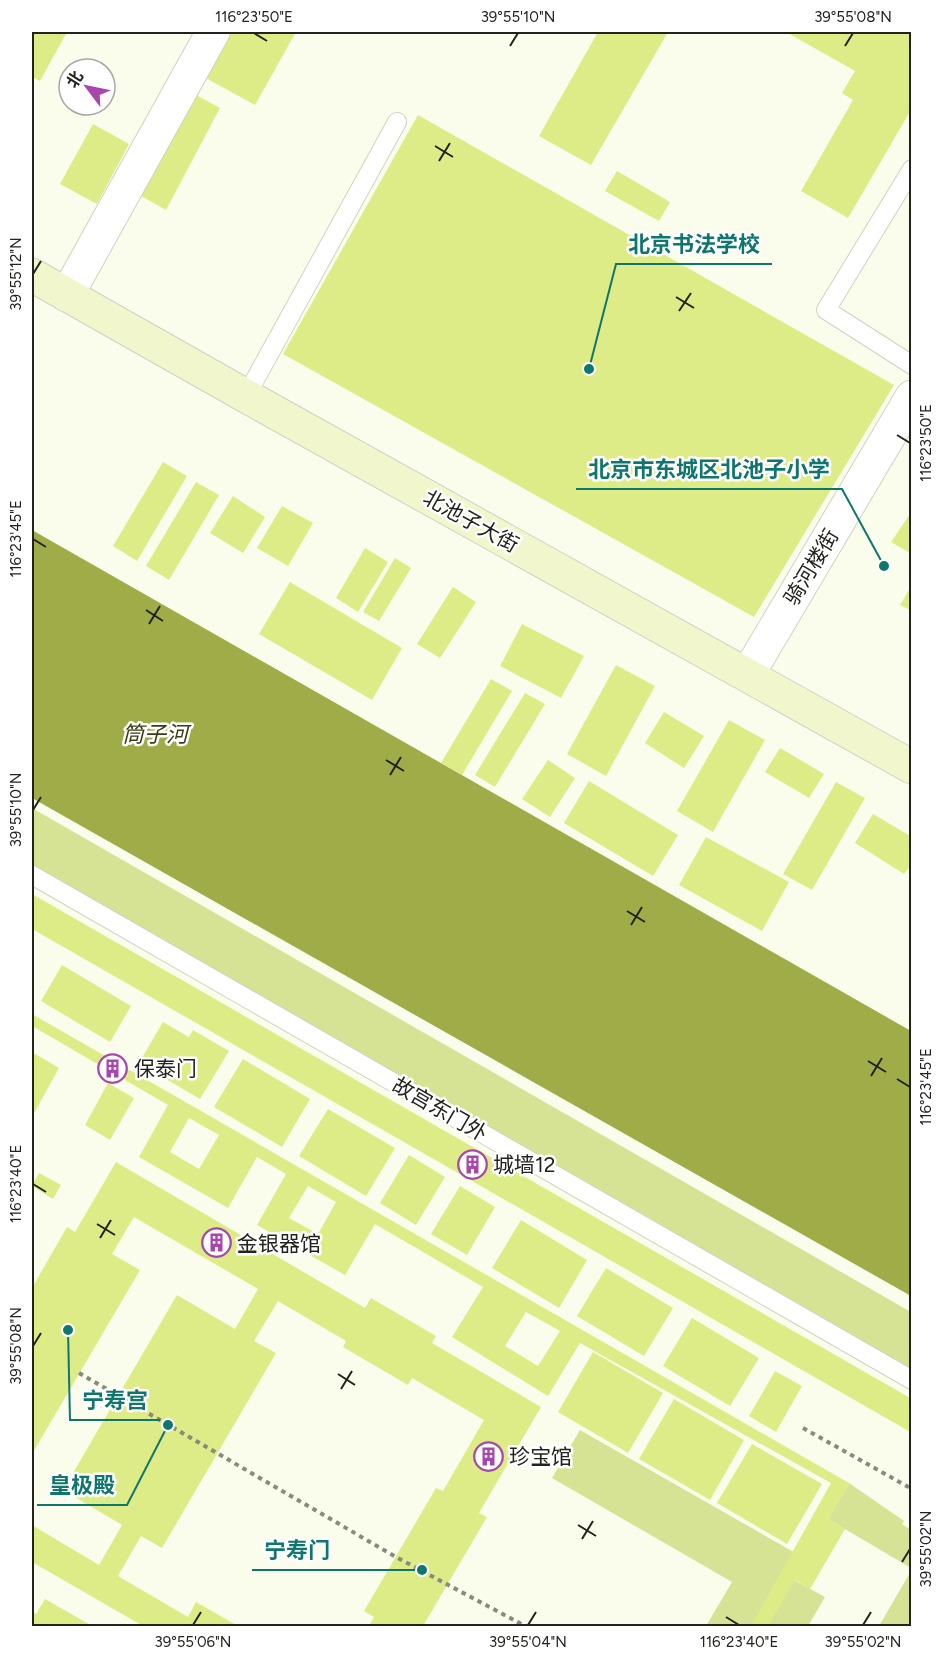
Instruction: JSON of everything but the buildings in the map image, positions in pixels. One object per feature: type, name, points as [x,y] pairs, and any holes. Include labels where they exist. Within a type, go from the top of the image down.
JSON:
[{"type":"street","points":[[68,295],[213,32]]},
{"type":"street","name":"北池子大街","points":[[32,275],[912,767]]},
{"type":"street","name":"骑河楼街","points":[[748,674],[912,397]]},
{"type":"lane","points":[[246,396],[397,122]]},
{"type":"lane","points":[[912,169],[826,310],[912,365]]},
{"type":"lane","name":"故宫东门外","points":[[32,874],[912,1380]]},
{"type":"path","points":[[79,1373],[396,1557],[525,1626]]},
{"type":"path","points":[[803,1428],[912,1489]]},
{"type":"shaded area","points":[[32,808],[911,1312],[911,1373],[32,869]]},
{"type":"shaded area","points":[[580,1430],[806,1559],[794,1580],[825,1597],[808,1626],[706,1626],[732,1582],[552,1478]]},
{"type":"shaded area","points":[[849,1483],[904,1521],[902,1524],[911,1530],[911,1568],[828,1519]]},
{"type":"shaded area","points":[[911,1571],[911,1626],[879,1626]]},
{"type":"water","name":"筒子河","points":[[32,530],[911,1031],[911,1296],[32,798]]},
{"type":"place","name":"北京书法学校","points":[[589,369]]},
{"type":"place","name":"北京市东城区北池子小学","points":[[884,566]]},
{"type":"place","name":"保泰门","points":[[113,1068]]},
{"type":"place","name":"城墙12","points":[[472,1164]]},
{"type":"place","name":"金银器馆","points":[[216,1243]]},
{"type":"place","name":"宁寿宫","points":[[68,1330]]},
{"type":"place","name":"皇极殿","points":[[168,1425]]},
{"type":"place","name":"珍宝馆","points":[[488,1456]]},
{"type":"place","name":"宁寿门","points":[[422,1570]]}]
